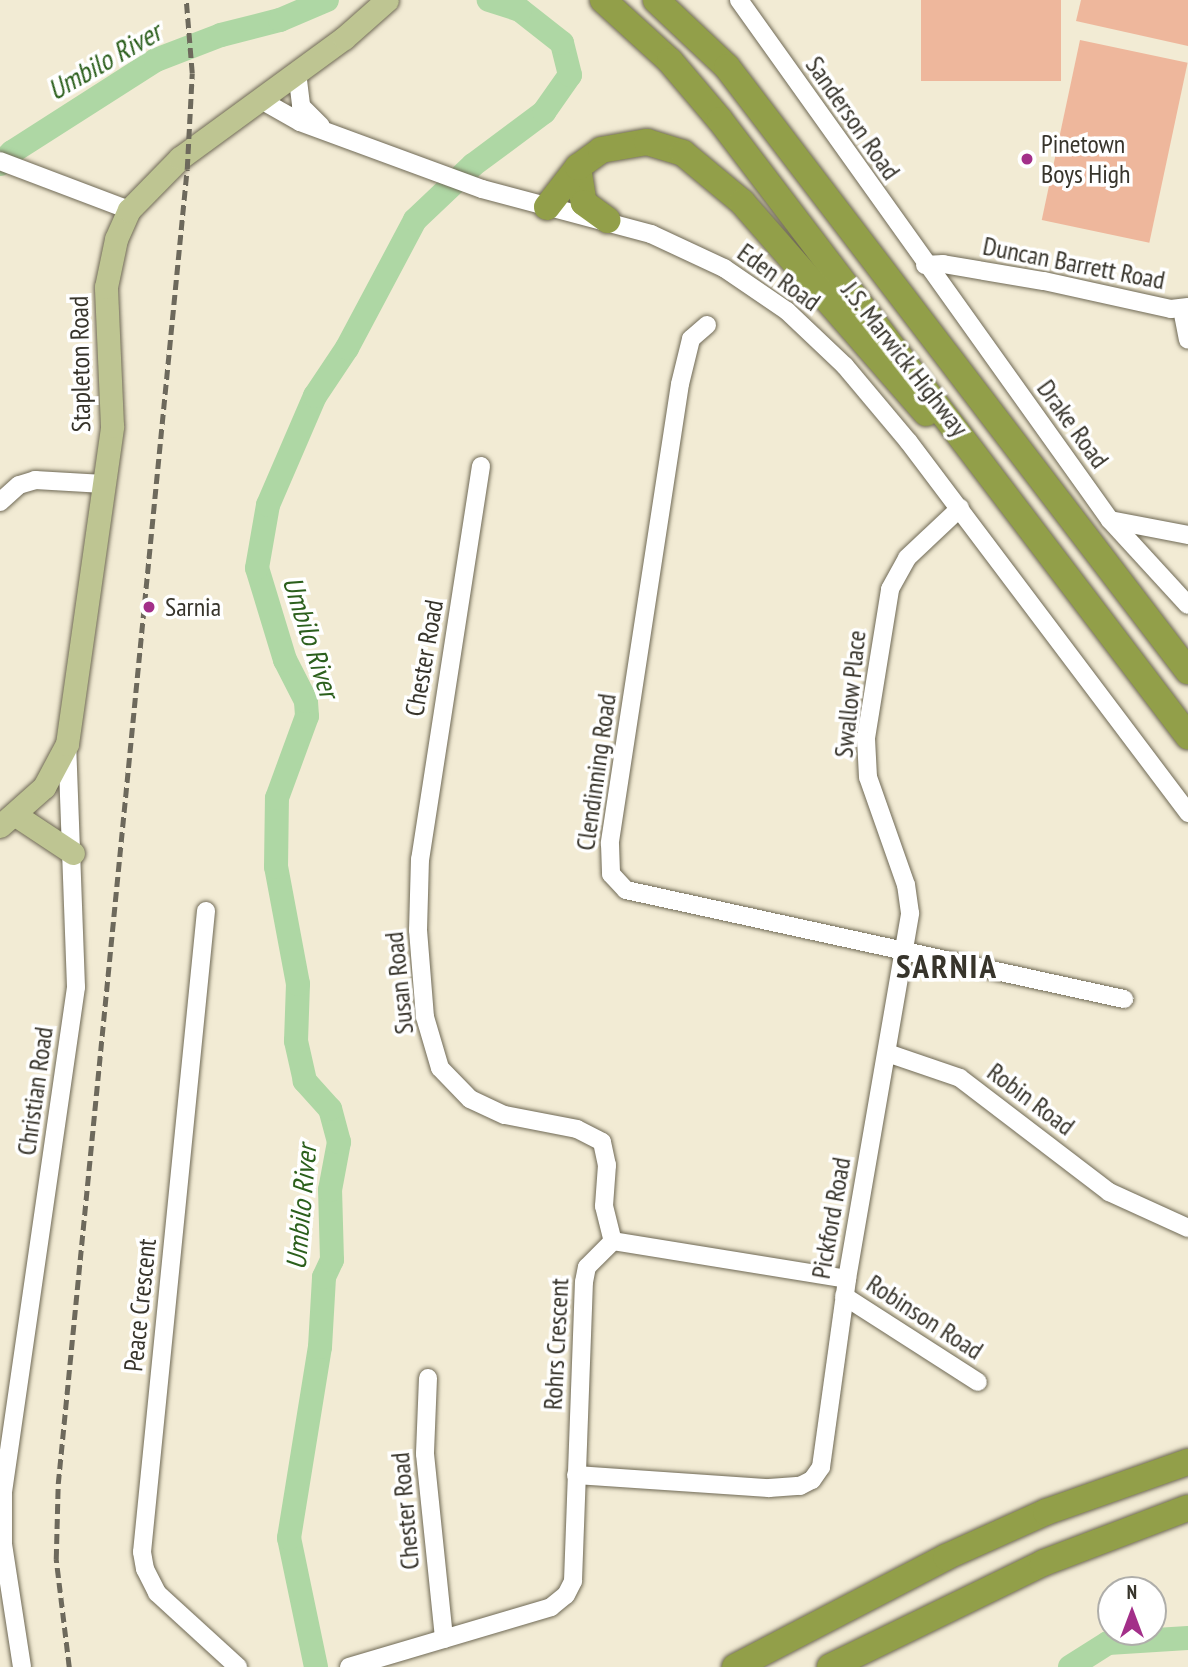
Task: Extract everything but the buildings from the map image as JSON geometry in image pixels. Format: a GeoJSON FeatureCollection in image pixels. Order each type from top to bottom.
{"type":"FeatureCollection","features":[{"type":"Feature","properties":{"kind":"highway","name":"J.S. Marwick Highway"},"geometry":{"type":"LineString","coordinates":[[603,0],[670,61],[720,120],[980,457],[1027,527],[1188,736]]}},
{"type":"Feature","properties":{"kind":"highway","name":"J.S. Marwick Highway"},"geometry":{"type":"LineString","coordinates":[[656,0],[727,67],[1123,581]]}},
{"type":"Feature","properties":{"kind":"highway"},"geometry":{"type":"LineString","coordinates":[[676,0],[727,67]]}},
{"type":"Feature","properties":{"kind":"highway"},"geometry":{"type":"LineString","coordinates":[[547,207],[579,167],[601,149],[647,142],[683,153],[710,171],[742,202],[1027,527]]}},
{"type":"Feature","properties":{"kind":"highway"},"geometry":{"type":"LineString","coordinates":[[579,167],[584,203],[607,219]]}},
{"type":"Feature","properties":{"kind":"highway"},"geometry":{"type":"LineString","coordinates":[[1123,581],[1188,652]]}},
{"type":"Feature","properties":{"kind":"highway"},"geometry":{"type":"LineString","coordinates":[[1123,581],[1188,671]]}},
{"type":"Feature","properties":{"kind":"highway"},"geometry":{"type":"LineString","coordinates":[[735,1667],[946,1557],[1046,1512],[1188,1462]]}},
{"type":"Feature","properties":{"kind":"highway"},"geometry":{"type":"LineString","coordinates":[[830,1667],[1031,1568],[1188,1508]]}},
{"type":"Feature","properties":{"kind":"main road","name":"Stapleton Road"},"geometry":{"type":"LineString","coordinates":[[8,821],[44,787],[67,744],[112,426],[106,286],[116,239],[129,210],[180,158],[261,100],[387,0]]}},
{"type":"Feature","properties":{"kind":"main road"},"geometry":{"type":"LineString","coordinates":[[8,821],[73,853]]}},
{"type":"Feature","properties":{"kind":"street","name":"Sanderson Road"},"geometry":{"type":"LineString","coordinates":[[739,0],[925,265]]}},
{"type":"Feature","properties":{"kind":"street"},"geometry":{"type":"LineString","coordinates":[[297,72],[301,106],[327,131]]}},
{"type":"Feature","properties":{"kind":"street","name":"Eden Road"},"geometry":{"type":"LineString","coordinates":[[261,100],[300,122],[482,189],[547,207],[607,219],[689,249],[787,311],[845,366],[960,508],[1188,813]]}},
{"type":"Feature","properties":{"kind":"street"},"geometry":{"type":"LineString","coordinates":[[7,164],[129,210]]}},
{"type":"Feature","properties":{"kind":"street","name":"Duncan Barrett Road"},"geometry":{"type":"LineString","coordinates":[[925,265],[1044,281],[1185,308],[1188,339]]}},
{"type":"Feature","properties":{"kind":"street","name":"Drake Road"},"geometry":{"type":"LineString","coordinates":[[925,265],[1110,520],[1188,605]]}},
{"type":"Feature","properties":{"kind":"street","name":"Clendinning Road"},"geometry":{"type":"LineString","coordinates":[[707,324],[691,339],[680,384],[610,844],[611,874],[626,890],[906,949],[1124,999]]}},
{"type":"Feature","properties":{"kind":"street","name":"Chester Road"},"geometry":{"type":"LineString","coordinates":[[420,859],[481,466]]}},
{"type":"Feature","properties":{"kind":"street"},"geometry":{"type":"LineString","coordinates":[[0,502],[19,485],[35,480],[104,484]]}},
{"type":"Feature","properties":{"kind":"street","name":"Swallow Place"},"geometry":{"type":"LineString","coordinates":[[906,949],[909,902],[868,777],[866,738],[890,589],[906,558],[960,508]]}},
{"type":"Feature","properties":{"kind":"street"},"geometry":{"type":"LineString","coordinates":[[1110,520],[1188,535]]}},
{"type":"Feature","properties":{"kind":"street","name":"Christian Road"},"geometry":{"type":"LineString","coordinates":[[22,1667],[3,1545],[3,1492],[72,1022],[78,941],[67,744]]}},
{"type":"Feature","properties":{"kind":"street","name":"Susan Road"},"geometry":{"type":"LineString","coordinates":[[420,859],[418,930],[425,1017],[440,1068],[453,1085],[481,1107],[595,1135],[606,1150],[604,1206],[613,1241]]}},
{"type":"Feature","properties":{"kind":"street","name":"Peace Crescent"},"geometry":{"type":"LineString","coordinates":[[206,911],[142,1552],[145,1569],[157,1593],[238,1667]]}},
{"type":"Feature","properties":{"kind":"street","name":"Pickford Road"},"geometry":{"type":"LineString","coordinates":[[576,1475],[800,1486],[812,1480],[825,1452],[845,1287],[906,949]]}},
{"type":"Feature","properties":{"kind":"street","name":"Robin Road"},"geometry":{"type":"LineString","coordinates":[[887,1053],[960,1078],[1132,1206],[1188,1228]]}},
{"type":"Feature","properties":{"kind":"street"},"geometry":{"type":"LineString","coordinates":[[613,1241],[845,1287]]}},
{"type":"Feature","properties":{"kind":"street","name":"Rohrs Crescent"},"geometry":{"type":"LineString","coordinates":[[576,1475],[584,1282],[587,1266],[613,1241]]}},
{"type":"Feature","properties":{"kind":"street","name":"Robinson Road"},"geometry":{"type":"LineString","coordinates":[[845,1287],[978,1382]]}},
{"type":"Feature","properties":{"kind":"street","name":"Chester Road"},"geometry":{"type":"LineString","coordinates":[[428,1378],[425,1454],[444,1639]]}},
{"type":"Feature","properties":{"kind":"street"},"geometry":{"type":"LineString","coordinates":[[349,1667],[551,1607],[566,1595],[573,1581],[576,1475]]}},
{"type":"Feature","properties":{"kind":"shaded area"},"geometry":{"type":"Polygon","coordinates":[[[921,0],[1061,0],[1061,81],[921,81],[921,0]]]}},
{"type":"Feature","properties":{"kind":"shaded area"},"geometry":{"type":"Polygon","coordinates":[[[1081,0],[1188,0],[1188,46],[1076,21],[1081,0]]]}},
{"type":"Feature","properties":{"kind":"shaded area"},"geometry":{"type":"Polygon","coordinates":[[[1080,40],[1188,63],[1149,243],[1042,220],[1080,40]]]}},
{"type":"Feature","properties":{"kind":"waterway","name":"Umbilo River"},"geometry":{"type":"LineString","coordinates":[[0,164],[12,152],[156,60],[221,35],[280,20],[327,0]]}},
{"type":"Feature","properties":{"kind":"waterway","name":"Umbilo River"},"geometry":{"type":"LineString","coordinates":[[316,1667],[289,1538],[320,1347],[324,1277],[332,1260],[330,1190],[339,1142],[330,1109],[305,1081],[296,1041],[298,984],[276,867],[277,798],[307,716],[306,701],[285,660],[257,568],[268,505],[315,396],[347,348],[415,220],[473,165],[544,112],[570,75],[562,43],[520,10],[489,0]]}},
{"type":"Feature","properties":{"kind":"waterway","name":"Umbilo River"},"geometry":{"type":"LineString","coordinates":[[1070,1667],[1108,1643],[1188,1638]]}},
{"type":"Feature","properties":{"kind":"railway"},"geometry":{"type":"LineString","coordinates":[[69,1667],[56,1559],[58,1484],[187,169],[192,73],[186,0]]}},
{"type":"Feature","properties":{"kind":"place","name":"Pinetown Boys High"},"geometry":{"type":"Point","coordinates":[1027,159]}},
{"type":"Feature","properties":{"kind":"place","name":"Sarnia"},"geometry":{"type":"Point","coordinates":[149,607]}},
{"type":"Feature","properties":{"kind":"district","name":"SARNIA"},"geometry":{"type":"Point","coordinates":[947,966]}}]}
